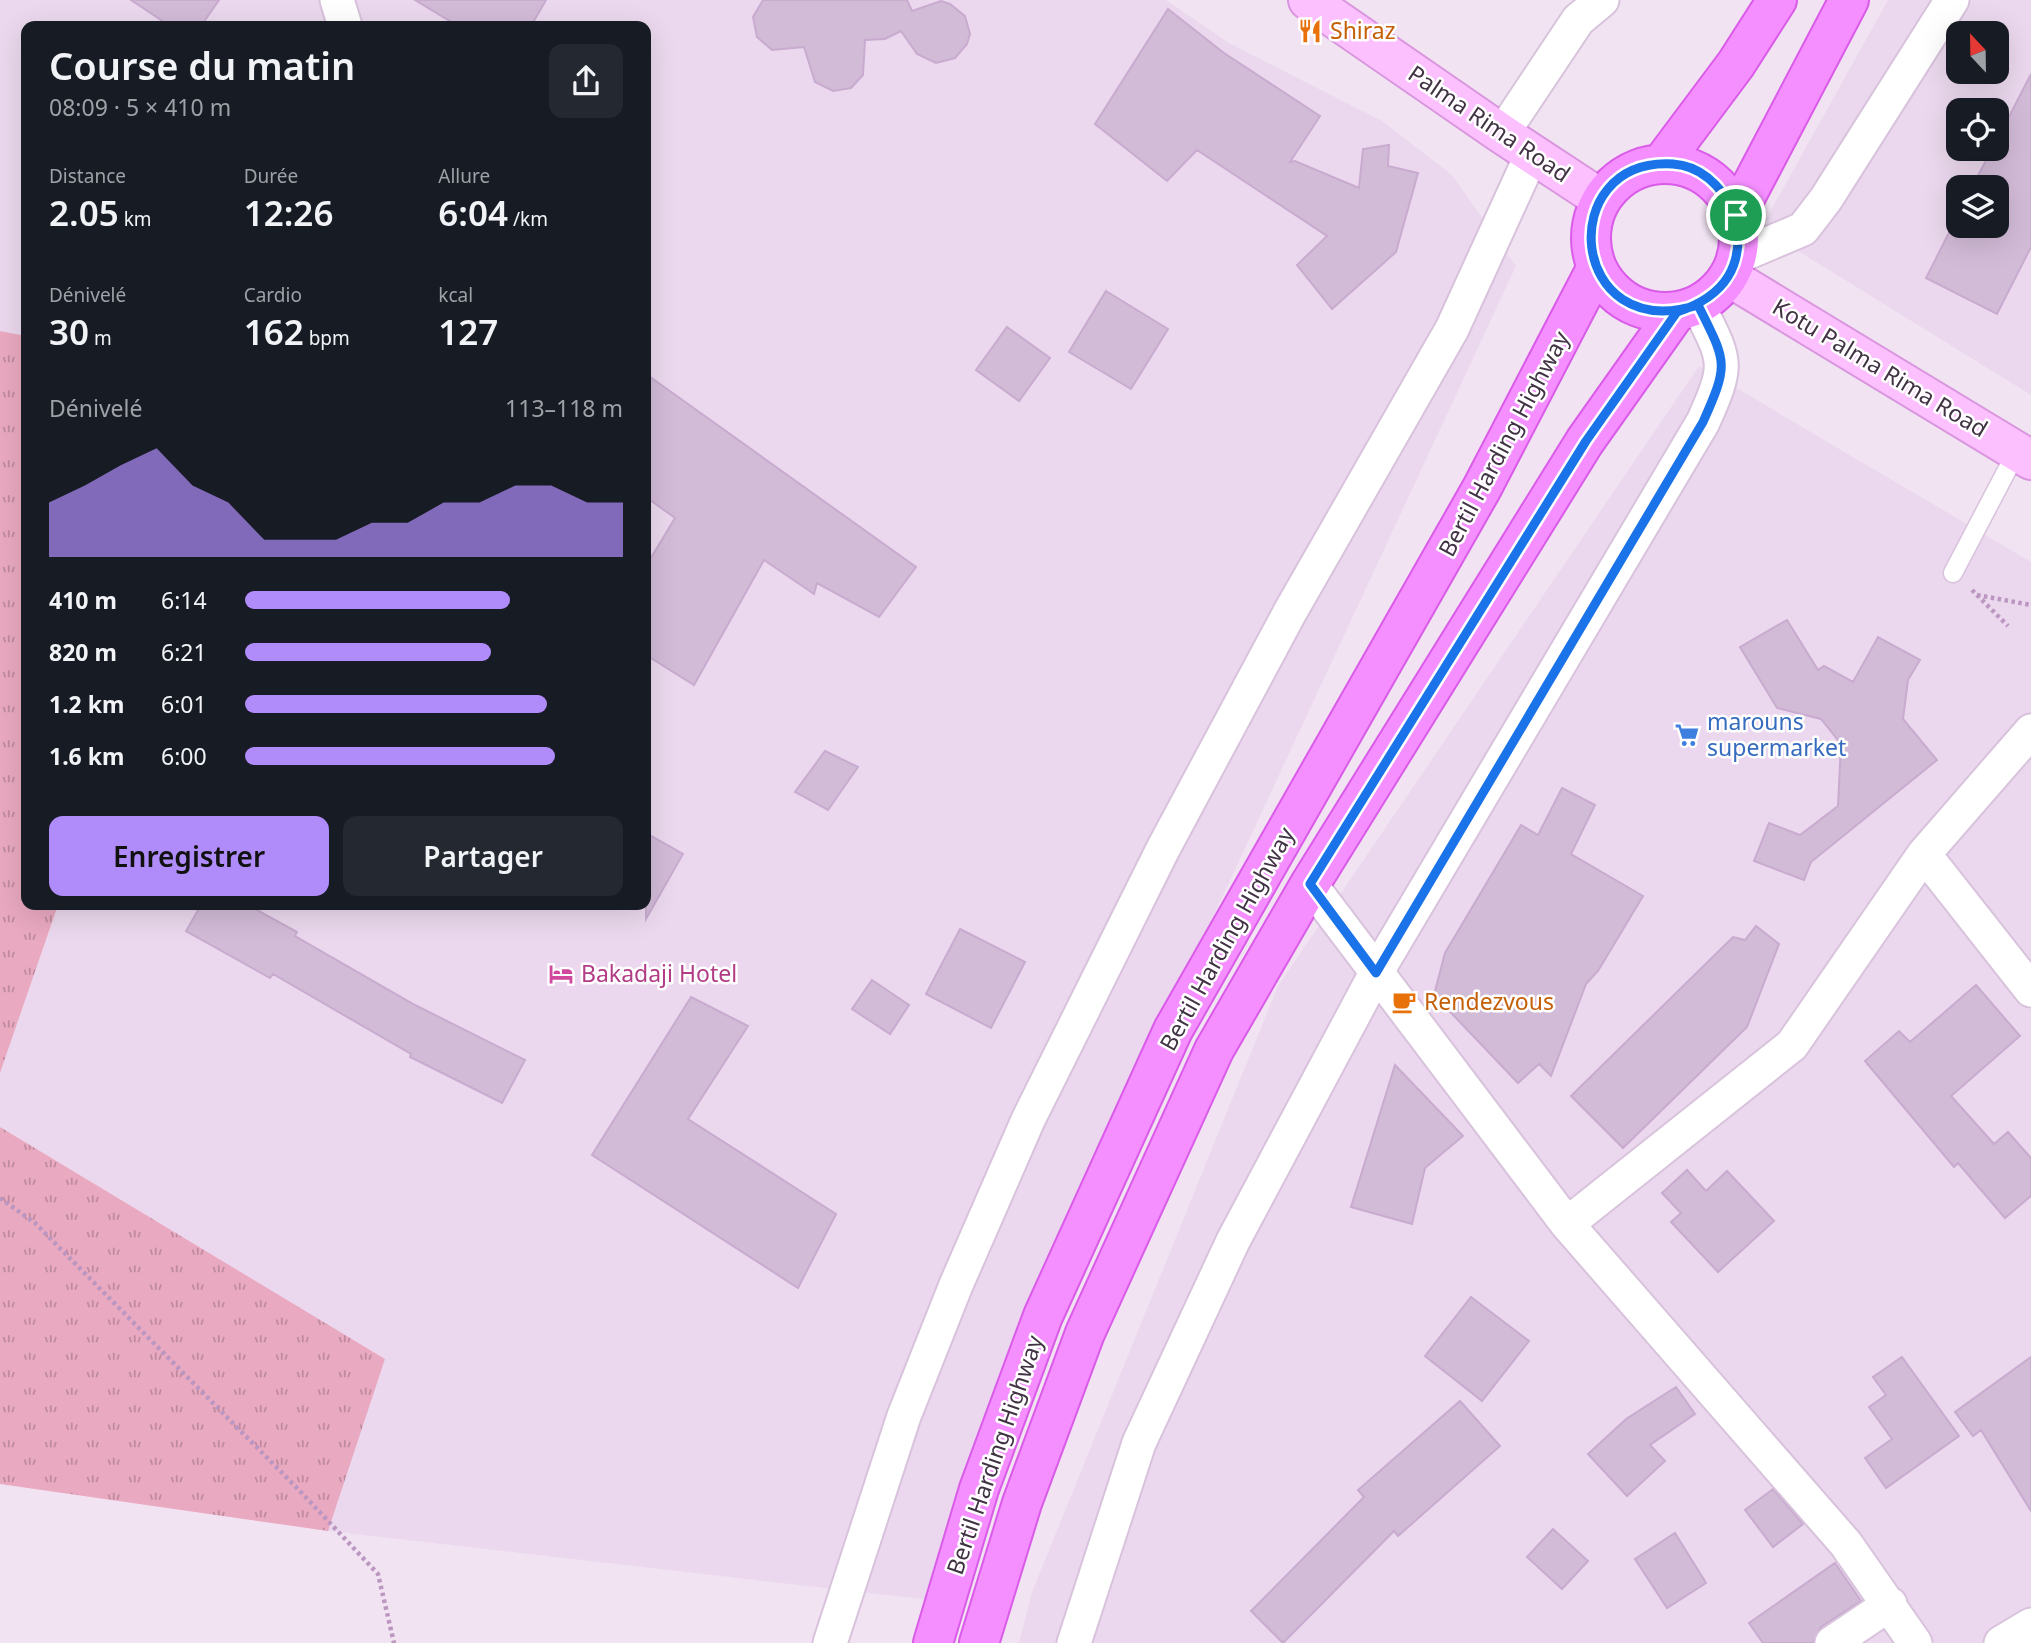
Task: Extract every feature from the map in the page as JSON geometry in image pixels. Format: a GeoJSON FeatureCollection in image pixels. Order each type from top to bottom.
{"type":"FeatureCollection","features":[{"type":"Feature","properties":{"kind":"main road"},"geometry":{"type":"LineString","coordinates":[[1662,163],[1736,64],[1777,0]]}},
{"type":"Feature","properties":{"kind":"main road"},"geometry":{"type":"LineString","coordinates":[[1736,215],[1850,0]]}},
{"type":"Feature","properties":{"kind":"main road"},"geometry":{"type":"LineString","coordinates":[[1687,308],[1656,312],[1635,307],[1606,285],[1597,269],[1591,252],[1590,233],[1601,199],[1627,173],[1662,163],[1680,164],[1712,180],[1726,195],[1736,215],[1740,236],[1733,267]]}},
{"type":"Feature","properties":{"kind":"main road","name":"Bertil Harding Highway"},"geometry":{"type":"LineString","coordinates":[[979,1643],[1022,1503],[1085,1334],[1214,1050],[1310,884],[1586,441],[1687,308],[1715,293],[1733,267]]}},
{"type":"Feature","properties":{"kind":"main road","name":"Bertil Harding Highway"},"geometry":{"type":"LineString","coordinates":[[933,1643],[979,1489],[1043,1316],[1173,1030],[1482,488],[1597,269]]}},
{"type":"Feature","properties":{"kind":"street"},"geometry":{"type":"LineString","coordinates":[[337,0],[343,21]]}},
{"type":"Feature","properties":{"kind":"street","name":"Palma Rima Road"},"geometry":{"type":"LineString","coordinates":[[1308,0],[1601,199]]}},
{"type":"Feature","properties":{"kind":"street"},"geometry":{"type":"LineString","coordinates":[[830,1643],[904,1416],[956,1285],[1028,1120],[1163,849],[1290,612],[1452,329],[1517,144],[1578,20],[1602,0]]}},
{"type":"Feature","properties":{"kind":"street"},"geometry":{"type":"LineString","coordinates":[[1733,267],[1803,229],[1826,199],[1952,0]]}},
{"type":"Feature","properties":{"kind":"street","name":"Kotu Palma Rima Road"},"geometry":{"type":"LineString","coordinates":[[1733,267],[2024,456]]}},
{"type":"Feature","properties":{"kind":"street"},"geometry":{"type":"LineString","coordinates":[[1074,1643],[1139,1443],[1233,1241],[1376,973],[1703,422],[1720,383],[1722,355],[1687,308]]}},
{"type":"Feature","properties":{"kind":"street"},"geometry":{"type":"LineString","coordinates":[[1567,1224],[1792,1045],[1924,854],[2031,731]]}},
{"type":"Feature","properties":{"kind":"street"},"geometry":{"type":"LineString","coordinates":[[1924,854],[2031,990]]}},
{"type":"Feature","properties":{"kind":"street"},"geometry":{"type":"LineString","coordinates":[[1310,884],[1567,1224],[1846,1544],[1891,1604],[1916,1643]]}},
{"type":"Feature","properties":{"kind":"street"},"geometry":{"type":"LineString","coordinates":[[1832,1643],[1891,1604]]}},
{"type":"Feature","properties":{"kind":"street"},"geometry":{"type":"LineString","coordinates":[[2001,1643],[2031,1625]]}},
{"type":"Feature","properties":{"kind":"lane"},"geometry":{"type":"LineString","coordinates":[[1954,573],[2024,456]]}},
{"type":"Feature","properties":{"kind":"path"},"geometry":{"type":"LineString","coordinates":[[1954,573],[2008,626]]}},
{"type":"Feature","properties":{"kind":"path"},"geometry":{"type":"LineString","coordinates":[[1977,595],[2031,605]]}},
{"type":"Feature","properties":{"kind":"path"},"geometry":{"type":"LineString","coordinates":[[0,1198],[35,1223],[297,1488],[378,1574],[394,1643]]}},
{"type":"Feature","properties":{"kind":"shaded area"},"geometry":{"type":"Polygon","coordinates":[[[0,0],[1166,0],[1229,43],[1382,121],[1452,175],[1516,266],[1206,932],[931,1600],[328,1531],[385,1359],[0,1127],[0,1073],[56,910],[651,910],[651,21],[21,21],[21,335],[0,331],[0,0]]]}},
{"type":"Feature","properties":{"kind":"shaded area"},"geometry":{"type":"Polygon","coordinates":[[[1888,0],[2031,0],[2031,395],[1761,228],[1888,0]]]}},
{"type":"Feature","properties":{"kind":"shaded area"},"geometry":{"type":"Polygon","coordinates":[[[1699,366],[2031,562],[2031,1643],[1019,1643],[1032,1592],[1278,986],[1699,366]]]}},
{"type":"Feature","properties":{"kind":"green space"},"geometry":{"type":"Polygon","coordinates":[[[0,331],[21,335],[21,910],[56,910],[0,1073],[0,331]]]}},
{"type":"Feature","properties":{"kind":"green space"},"geometry":{"type":"Polygon","coordinates":[[[0,1127],[385,1359],[328,1531],[0,1484],[0,1127]]]}},
{"type":"Feature","properties":{"kind":"building"},"geometry":{"type":"Polygon","coordinates":[[[131,0],[219,0],[204,21],[162,21],[131,0]]]}},
{"type":"Feature","properties":{"kind":"building"},"geometry":{"type":"Polygon","coordinates":[[[415,0],[546,0],[534,21],[450,21],[415,0]]]}},
{"type":"Feature","properties":{"kind":"building"},"geometry":{"type":"Polygon","coordinates":[[[763,0],[907,0],[912,11],[941,1],[950,4],[965,16],[970,34],[967,44],[955,58],[936,63],[917,54],[901,31],[885,39],[865,40],[863,75],[851,88],[833,91],[815,82],[804,47],[772,50],[757,37],[753,17],[763,0]]]}},
{"type":"Feature","properties":{"kind":"building"},"geometry":{"type":"Polygon","coordinates":[[[1168,9],[1224,53],[1320,116],[1290,162],[1295,161],[1359,188],[1363,149],[1389,145],[1388,166],[1418,173],[1396,252],[1332,309],[1297,265],[1327,236],[1197,150],[1167,181],[1095,124],[1168,9]]]}},
{"type":"Feature","properties":{"kind":"building"},"geometry":{"type":"Polygon","coordinates":[[[2031,74],[2031,247],[1997,314],[1926,278],[1946,238],[2009,238],[2009,175],[1978,175],[1986,161],[2009,161],[2009,117],[2031,74]]]}},
{"type":"Feature","properties":{"kind":"building"},"geometry":{"type":"Polygon","coordinates":[[[1106,291],[1168,329],[1131,389],[1069,352],[1106,291]]]}},
{"type":"Feature","properties":{"kind":"building"},"geometry":{"type":"Polygon","coordinates":[[[1007,327],[1050,358],[1019,401],[976,370],[1007,327]]]}},
{"type":"Feature","properties":{"kind":"building"},"geometry":{"type":"Polygon","coordinates":[[[651,378],[916,567],[879,617],[817,583],[814,594],[764,560],[694,685],[651,658],[651,558],[675,518],[651,501],[651,378]]]}},
{"type":"Feature","properties":{"kind":"building"},"geometry":{"type":"Polygon","coordinates":[[[1787,620],[1818,670],[1824,666],[1853,682],[1878,637],[1920,660],[1908,680],[1903,719],[1937,760],[1811,862],[1804,880],[1754,861],[1769,823],[1800,835],[1838,806],[1841,744],[1821,719],[1777,708],[1740,647],[1787,620]]]}},
{"type":"Feature","properties":{"kind":"building"},"geometry":{"type":"Polygon","coordinates":[[[825,751],[858,767],[828,810],[795,792],[825,751]]]}},
{"type":"Feature","properties":{"kind":"building"},"geometry":{"type":"Polygon","coordinates":[[[1562,788],[1595,805],[1571,854],[1643,896],[1598,971],[1586,984],[1551,1076],[1539,1064],[1518,1083],[1434,995],[1445,953],[1521,825],[1538,835],[1562,788]]]}},
{"type":"Feature","properties":{"kind":"building"},"geometry":{"type":"Polygon","coordinates":[[[651,836],[683,854],[646,919],[646,910],[651,910],[651,836]]]}},
{"type":"Feature","properties":{"kind":"building"},"geometry":{"type":"Polygon","coordinates":[[[198,910],[257,910],[297,932],[295,936],[415,1005],[525,1060],[502,1103],[410,1057],[411,1054],[273,974],[270,978],[186,931],[198,910]]]}},
{"type":"Feature","properties":{"kind":"building"},"geometry":{"type":"Polygon","coordinates":[[[1756,926],[1779,944],[1747,1027],[1623,1148],[1571,1096],[1733,937],[1745,940],[1756,926]]]}},
{"type":"Feature","properties":{"kind":"building"},"geometry":{"type":"Polygon","coordinates":[[[960,929],[1025,962],[991,1028],[926,994],[960,929]]]}},
{"type":"Feature","properties":{"kind":"building"},"geometry":{"type":"Polygon","coordinates":[[[872,980],[909,1005],[890,1034],[852,1009],[872,980]]]}},
{"type":"Feature","properties":{"kind":"building"},"geometry":{"type":"Polygon","coordinates":[[[1976,985],[2020,1036],[1951,1096],[1994,1144],[2008,1132],[2031,1158],[2031,1196],[2005,1218],[1958,1163],[1954,1167],[1865,1061],[1899,1031],[1910,1042],[1976,985]]]}},
{"type":"Feature","properties":{"kind":"building"},"geometry":{"type":"Polygon","coordinates":[[[691,997],[748,1026],[688,1119],[836,1214],[798,1288],[592,1155],[691,997]]]}},
{"type":"Feature","properties":{"kind":"building"},"geometry":{"type":"Polygon","coordinates":[[[1395,1065],[1463,1136],[1425,1168],[1412,1224],[1351,1207],[1395,1065]]]}},
{"type":"Feature","properties":{"kind":"building"},"geometry":{"type":"Polygon","coordinates":[[[1687,1170],[1706,1191],[1727,1171],[1774,1221],[1718,1272],[1671,1222],[1681,1213],[1662,1193],[1687,1170]]]}},
{"type":"Feature","properties":{"kind":"building"},"geometry":{"type":"Polygon","coordinates":[[[1471,1297],[1529,1341],[1482,1401],[1425,1356],[1471,1297]]]}},
{"type":"Feature","properties":{"kind":"building"},"geometry":{"type":"Polygon","coordinates":[[[1902,1357],[1959,1436],[1886,1488],[1865,1458],[1892,1439],[1869,1407],[1886,1395],[1873,1377],[1902,1357]]]}},
{"type":"Feature","properties":{"kind":"building"},"geometry":{"type":"Polygon","coordinates":[[[2031,1357],[2031,1511],[1981,1430],[1973,1436],[1955,1412],[2031,1357]]]}},
{"type":"Feature","properties":{"kind":"building"},"geometry":{"type":"Polygon","coordinates":[[[1676,1387],[1695,1414],[1650,1445],[1665,1461],[1627,1496],[1588,1454],[1626,1419],[1676,1387]]]}},
{"type":"Feature","properties":{"kind":"building"},"geometry":{"type":"Polygon","coordinates":[[[1460,1401],[1500,1446],[1398,1536],[1394,1531],[1283,1643],[1251,1611],[1364,1497],[1358,1490],[1460,1401]]]}},
{"type":"Feature","properties":{"kind":"building"},"geometry":{"type":"Polygon","coordinates":[[[1773,1489],[1803,1524],[1773,1547],[1745,1510],[1773,1489]]]}},
{"type":"Feature","properties":{"kind":"building"},"geometry":{"type":"Polygon","coordinates":[[[1553,1529],[1588,1561],[1562,1589],[1527,1557],[1553,1529]]]}},
{"type":"Feature","properties":{"kind":"building"},"geometry":{"type":"Polygon","coordinates":[[[1675,1533],[1706,1583],[1667,1608],[1635,1559],[1675,1533]]]}},
{"type":"Feature","properties":{"kind":"building"},"geometry":{"type":"Polygon","coordinates":[[[1835,1563],[1861,1601],[1821,1627],[1813,1643],[1763,1643],[1749,1623],[1835,1563]]]}},
{"type":"Feature","properties":{"kind":"place","name":"Shiraz"},"geometry":{"type":"Point","coordinates":[1310,31]}},
{"type":"Feature","properties":{"kind":"place","name":"marouns supermarket"},"geometry":{"type":"Point","coordinates":[1687,735]}},
{"type":"Feature","properties":{"kind":"place","name":"Bakadaji Hotel"},"geometry":{"type":"Point","coordinates":[561,974]}},
{"type":"Feature","properties":{"kind":"place","name":"Rendezvous"},"geometry":{"type":"Point","coordinates":[1404,1002]}},
{"type":"Feature","properties":{"kind":"route"},"geometry":{"type":"LineString","coordinates":[[1736,215],[1726,195],[1712,180],[1697,170],[1680,164],[1662,163],[1627,173],[1613,184],[1593,215],[1591,252],[1606,285],[1619,298],[1635,307],[1656,312],[1677,312],[1698,305],[1722,355],[1720,383],[1703,422],[1376,973],[1310,884],[1586,441],[1677,312],[1698,305],[1715,293],[1729,276],[1737,257],[1740,236],[1736,215]]}}]}
